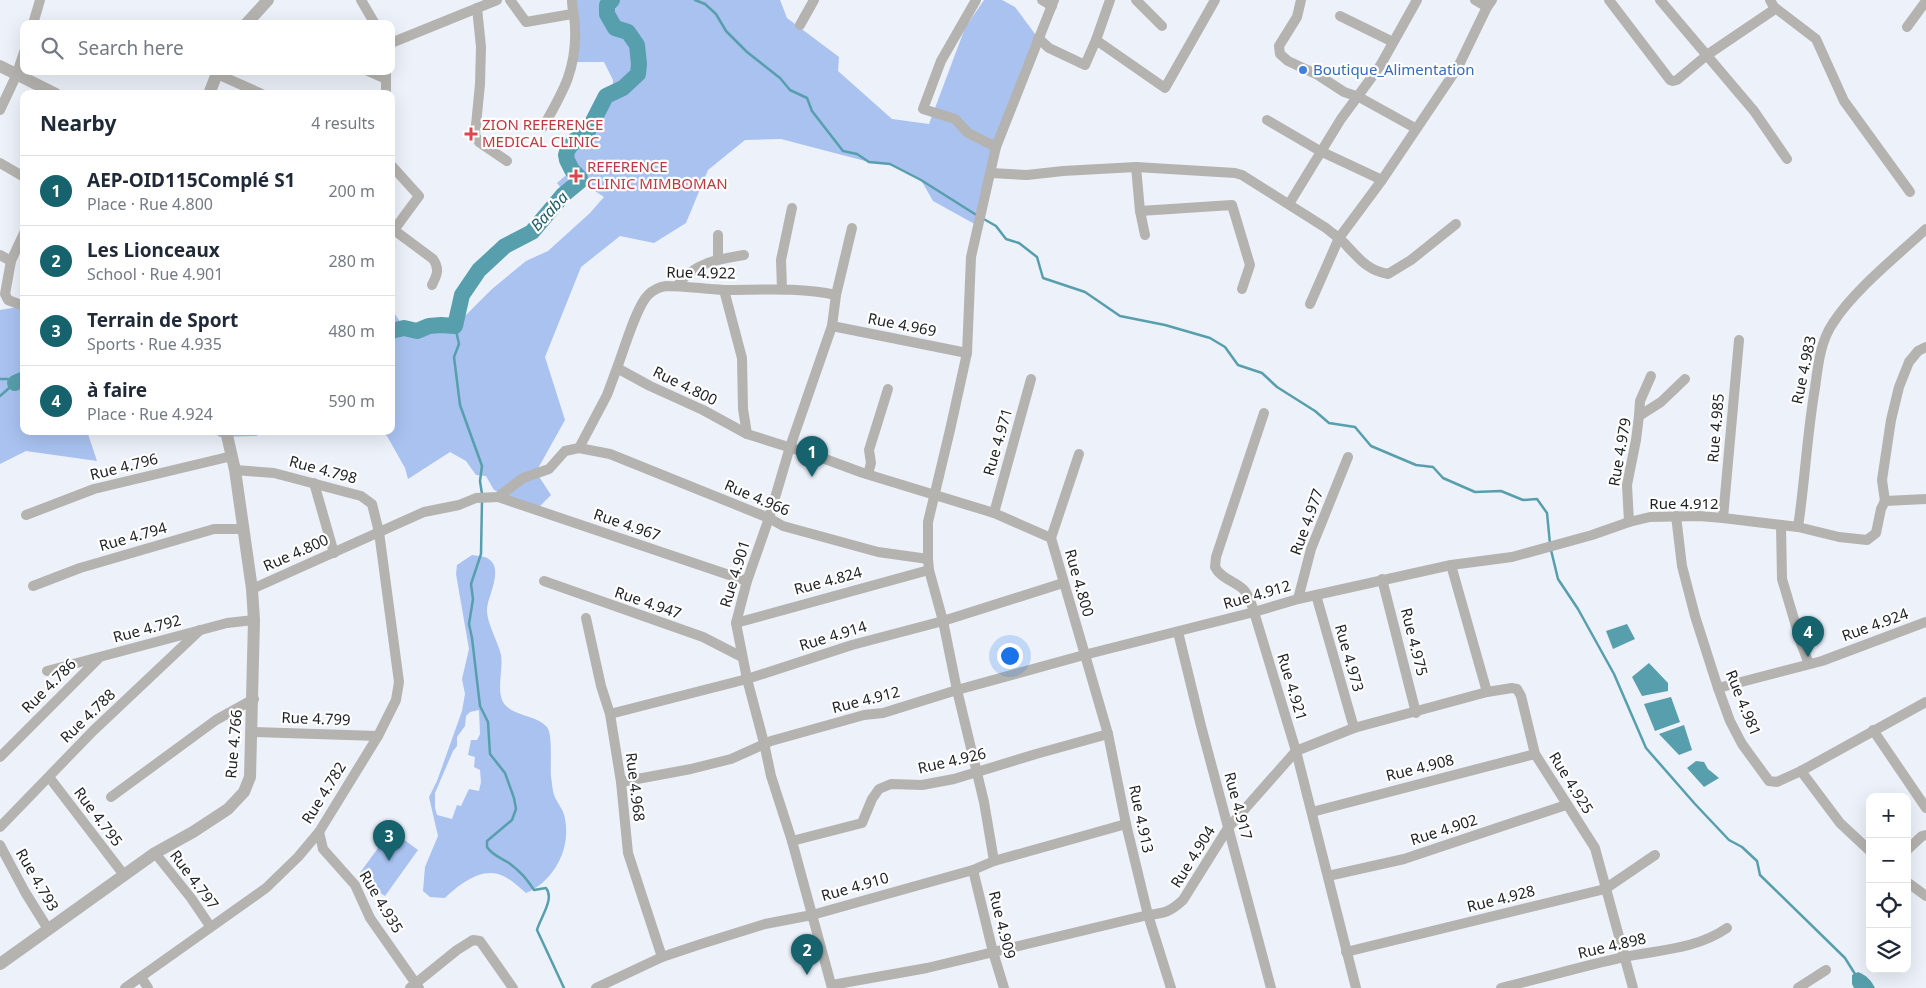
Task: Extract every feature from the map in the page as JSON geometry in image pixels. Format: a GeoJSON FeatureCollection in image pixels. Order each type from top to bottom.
{"type":"FeatureCollection","features":[{"type":"Feature","properties":{"kind":"street"},"geometry":{"type":"LineString","coordinates":[[34,20],[40,0]]}},
{"type":"Feature","properties":{"kind":"street"},"geometry":{"type":"LineString","coordinates":[[251,20],[268,0]]}},
{"type":"Feature","properties":{"kind":"street"},"geometry":{"type":"LineString","coordinates":[[361,0],[373,20]]}},
{"type":"Feature","properties":{"kind":"street"},"geometry":{"type":"LineString","coordinates":[[395,41],[497,0]]}},
{"type":"Feature","properties":{"kind":"street"},"geometry":{"type":"LineString","coordinates":[[510,0],[526,22],[572,14]]}},
{"type":"Feature","properties":{"kind":"street"},"geometry":{"type":"LineString","coordinates":[[543,127],[570,76],[575,26],[572,14],[572,0]]}},
{"type":"Feature","properties":{"kind":"street"},"geometry":{"type":"LineString","coordinates":[[800,25],[814,0]]}},
{"type":"Feature","properties":{"kind":"street"},"geometry":{"type":"LineString","coordinates":[[976,0],[941,61],[923,109],[955,119],[968,132],[996,147]]}},
{"type":"Feature","properties":{"kind":"street"},"geometry":{"type":"LineString","coordinates":[[994,861],[976,771],[956,690],[943,621],[928,565],[928,522],[967,353],[971,257],[996,147],[1053,3],[1042,0]]}},
{"type":"Feature","properties":{"kind":"street"},"geometry":{"type":"LineString","coordinates":[[1038,38],[1049,48],[1085,65],[1110,0]]}},
{"type":"Feature","properties":{"kind":"street"},"geometry":{"type":"LineString","coordinates":[[1136,0],[1162,26]]}},
{"type":"Feature","properties":{"kind":"street"},"geometry":{"type":"LineString","coordinates":[[1096,40],[1165,88],[1215,0]]}},
{"type":"Feature","properties":{"kind":"street"},"geometry":{"type":"LineString","coordinates":[[1301,0],[1297,17],[1279,46],[1280,54],[1344,92],[1359,97],[1415,128]]}},
{"type":"Feature","properties":{"kind":"street"},"geometry":{"type":"LineString","coordinates":[[1288,204],[1341,119],[1380,66],[1417,0]]}},
{"type":"Feature","properties":{"kind":"street"},"geometry":{"type":"LineString","coordinates":[[1310,304],[1339,238],[1382,180],[1415,128],[1458,67],[1490,4],[1475,0]]}},
{"type":"Feature","properties":{"kind":"street"},"geometry":{"type":"LineString","coordinates":[[1609,0],[1670,80],[1677,80],[1707,55],[1772,11],[1772,4]]}},
{"type":"Feature","properties":{"kind":"street"},"geometry":{"type":"LineString","coordinates":[[1660,0],[1754,111],[1787,159]]}},
{"type":"Feature","properties":{"kind":"street"},"geometry":{"type":"LineString","coordinates":[[1907,27],[1926,1]]}},
{"type":"Feature","properties":{"kind":"street"},"geometry":{"type":"LineString","coordinates":[[1772,4],[1816,39],[1844,101],[1910,192]]}},
{"type":"Feature","properties":{"kind":"street"},"geometry":{"type":"LineString","coordinates":[[477,8],[481,47],[480,84],[475,135],[478,142],[508,160]]}},
{"type":"Feature","properties":{"kind":"street"},"geometry":{"type":"LineString","coordinates":[[1340,16],[1393,42]]}},
{"type":"Feature","properties":{"kind":"street"},"geometry":{"type":"LineString","coordinates":[[0,110],[20,64]]}},
{"type":"Feature","properties":{"kind":"street"},"geometry":{"type":"LineString","coordinates":[[0,66],[16,76],[47,90]]}},
{"type":"Feature","properties":{"kind":"street"},"geometry":{"type":"LineString","coordinates":[[211,90],[216,75]]}},
{"type":"Feature","properties":{"kind":"street"},"geometry":{"type":"LineString","coordinates":[[221,75],[253,90]]}},
{"type":"Feature","properties":{"kind":"street"},"geometry":{"type":"LineString","coordinates":[[386,75],[386,90]]}},
{"type":"Feature","properties":{"kind":"street"},"geometry":{"type":"LineString","coordinates":[[1267,120],[1320,151],[1382,180]]}},
{"type":"Feature","properties":{"kind":"street"},"geometry":{"type":"LineString","coordinates":[[0,163],[20,174]]}},
{"type":"Feature","properties":{"kind":"street"},"geometry":{"type":"LineString","coordinates":[[991,173],[1027,175],[1136,167],[1242,174],[1339,238],[1367,267],[1378,273],[1388,274],[1411,260],[1456,224]]}},
{"type":"Feature","properties":{"kind":"street"},"geometry":{"type":"LineString","coordinates":[[1136,167],[1140,211],[1145,235]]}},
{"type":"Feature","properties":{"kind":"street"},"geometry":{"type":"LineString","coordinates":[[395,169],[419,196],[395,229]]}},
{"type":"Feature","properties":{"kind":"street"},"geometry":{"type":"LineString","coordinates":[[1140,211],[1232,206],[1250,265],[1242,289]]}},
{"type":"Feature","properties":{"kind":"street"},"geometry":{"type":"LineString","coordinates":[[782,289],[781,260],[792,208]]}},
{"type":"Feature","properties":{"kind":"street","name":"Rue 4.901"},"geometry":{"type":"LineString","coordinates":[[832,986],[792,841],[771,776],[747,679],[736,623],[747,581],[769,518],[790,447],[832,326],[836,295],[852,228]]}},
{"type":"Feature","properties":{"kind":"street","name":"Rue 4.983"},"geometry":{"type":"LineString","coordinates":[[1798,527],[1805,480],[1808,431],[1819,361],[1826,336],[1837,317],[1852,298],[1926,229]]}},
{"type":"Feature","properties":{"kind":"street"},"geometry":{"type":"LineString","coordinates":[[395,233],[422,251],[438,266],[438,273],[432,285]]}},
{"type":"Feature","properties":{"kind":"street"},"geometry":{"type":"LineString","coordinates":[[718,235],[718,259]]}},
{"type":"Feature","properties":{"kind":"street"},"geometry":{"type":"LineString","coordinates":[[20,242],[11,261],[5,294],[8,300],[20,304]]}},
{"type":"Feature","properties":{"kind":"street"},"geometry":{"type":"LineString","coordinates":[[0,255],[11,261]]}},
{"type":"Feature","properties":{"kind":"street"},"geometry":{"type":"LineString","coordinates":[[678,286],[699,265],[718,259],[744,255]]}},
{"type":"Feature","properties":{"kind":"street","name":"Rue 4.922"},"geometry":{"type":"LineString","coordinates":[[617,368],[641,306],[648,295],[658,288],[678,286],[724,290],[782,289],[818,291],[836,295]]}},
{"type":"Feature","properties":{"kind":"street"},"geometry":{"type":"LineString","coordinates":[[724,290],[742,358],[743,409],[747,434]]}},
{"type":"Feature","properties":{"kind":"street","name":"Rue 4.969"},"geometry":{"type":"LineString","coordinates":[[832,326],[967,353]]}},
{"type":"Feature","properties":{"kind":"street","name":"Rue 4.985"},"geometry":{"type":"LineString","coordinates":[[1723,518],[1739,340]]}},
{"type":"Feature","properties":{"kind":"street","name":"Rue 4.912"},"geometry":{"type":"LineString","coordinates":[[621,782],[691,769],[731,759],[764,743],[864,715],[890,711],[956,690],[1298,599],[1451,565],[1512,557],[1650,517],[1723,518],[1798,527],[1839,537],[1867,540],[1876,533],[1881,509],[1885,501],[1882,480],[1891,420],[1899,387],[1909,362],[1918,351],[1926,346]]}},
{"type":"Feature","properties":{"kind":"street"},"geometry":{"type":"LineString","coordinates":[[579,448],[607,395],[617,368]]}},
{"type":"Feature","properties":{"kind":"street","name":"Rue 4.800"},"geometry":{"type":"LineString","coordinates":[[617,368],[747,434],[994,513],[1051,538],[1084,655]]}},
{"type":"Feature","properties":{"kind":"street"},"geometry":{"type":"LineString","coordinates":[[1639,416],[1640,401],[1651,376]]}},
{"type":"Feature","properties":{"kind":"street","name":"Rue 4.979"},"geometry":{"type":"LineString","coordinates":[[1629,522],[1627,485],[1639,416],[1661,402],[1684,378]]}},
{"type":"Feature","properties":{"kind":"street","name":"Rue 4.971"},"geometry":{"type":"LineString","coordinates":[[994,513],[1031,379]]}},
{"type":"Feature","properties":{"kind":"street"},"geometry":{"type":"LineString","coordinates":[[868,474],[871,463],[868,450],[888,388]]}},
{"type":"Feature","properties":{"kind":"street","name":"Rue 4.921"},"geometry":{"type":"LineString","coordinates":[[1264,413],[1216,557],[1215,567],[1222,576],[1244,590],[1254,612],[1296,751],[1356,988]]}},
{"type":"Feature","properties":{"kind":"street","name":"Rue 4.766"},"geometry":{"type":"LineString","coordinates":[[0,964],[155,853],[193,832],[228,809],[244,792],[250,777],[253,732],[254,620],[244,529],[235,470],[227,435]]}},
{"type":"Feature","properties":{"kind":"street","name":"Rue 4.800"},"geometry":{"type":"LineString","coordinates":[[252,589],[424,512],[459,505],[476,498],[493,497],[523,478],[550,469],[565,451],[579,448]]}},
{"type":"Feature","properties":{"kind":"street","name":"Rue 4.966"},"geometry":{"type":"LineString","coordinates":[[579,448],[610,454],[769,518],[783,526],[928,565]]}},
{"type":"Feature","properties":{"kind":"street"},"geometry":{"type":"LineString","coordinates":[[1051,538],[1079,454]]}},
{"type":"Feature","properties":{"kind":"street","name":"Rue 4.796"},"geometry":{"type":"LineString","coordinates":[[26,516],[94,490],[232,456]]}},
{"type":"Feature","properties":{"kind":"street","name":"Rue 4.977"},"geometry":{"type":"LineString","coordinates":[[1298,599],[1311,549],[1348,457]]}},
{"type":"Feature","properties":{"kind":"street","name":"Rue 4.798"},"geometry":{"type":"LineString","coordinates":[[235,470],[274,473],[367,498],[372,504],[379,532]]}},
{"type":"Feature","properties":{"kind":"street"},"geometry":{"type":"LineString","coordinates":[[314,483],[334,553]]}},
{"type":"Feature","properties":{"kind":"street","name":"Rue 4.967"},"geometry":{"type":"LineString","coordinates":[[493,497],[747,581]]}},
{"type":"Feature","properties":{"kind":"street"},"geometry":{"type":"LineString","coordinates":[[1885,501],[1926,499]]}},
{"type":"Feature","properties":{"kind":"street","name":"Rue 4.981"},"geometry":{"type":"LineString","coordinates":[[1676,516],[1682,566],[1695,616],[1718,688],[1730,722],[1742,744],[1769,781],[1777,782],[1801,771],[1926,702]]}},
{"type":"Feature","properties":{"kind":"street"},"geometry":{"type":"LineString","coordinates":[[1781,525],[1782,579],[1809,664]]}},
{"type":"Feature","properties":{"kind":"street","name":"Rue 4.794"},"geometry":{"type":"LineString","coordinates":[[33,586],[80,568],[214,530],[225,528],[244,529]]}},
{"type":"Feature","properties":{"kind":"street","name":"Rue 4.782"},"geometry":{"type":"LineString","coordinates":[[125,988],[266,888],[298,857],[319,832],[378,736],[396,700],[399,682],[379,532]]}},
{"type":"Feature","properties":{"kind":"street","name":"Rue 4.824"},"geometry":{"type":"LineString","coordinates":[[736,623],[928,565]]}},
{"type":"Feature","properties":{"kind":"street"},"geometry":{"type":"LineString","coordinates":[[1451,565],[1487,692]]}},
{"type":"Feature","properties":{"kind":"street","name":"Rue 4.975"},"geometry":{"type":"LineString","coordinates":[[1382,579],[1416,712]]}},
{"type":"Feature","properties":{"kind":"street","name":"Rue 4.947"},"geometry":{"type":"LineString","coordinates":[[544,581],[703,638],[742,657]]}},
{"type":"Feature","properties":{"kind":"street","name":"Rue 4.914"},"geometry":{"type":"LineString","coordinates":[[610,714],[747,679],[852,645],[943,621],[1063,583]]}},
{"type":"Feature","properties":{"kind":"street","name":"Rue 4.973"},"geometry":{"type":"LineString","coordinates":[[1316,595],[1354,728]]}},
{"type":"Feature","properties":{"kind":"street","name":"Rue 4.968"},"geometry":{"type":"LineString","coordinates":[[586,618],[601,686],[610,714],[621,782],[628,854],[662,957]]}},
{"type":"Feature","properties":{"kind":"street","name":"Rue 4.792"},"geometry":{"type":"LineString","coordinates":[[47,671],[226,623],[254,620]]}},
{"type":"Feature","properties":{"kind":"street","name":"Rue 4.924"},"geometry":{"type":"LineString","coordinates":[[1718,688],[1809,664],[1926,622]]}},
{"type":"Feature","properties":{"kind":"street","name":"Rue 4.788"},"geometry":{"type":"LineString","coordinates":[[0,827],[93,731],[200,630]]}},
{"type":"Feature","properties":{"kind":"street","name":"Rue 4.917"},"geometry":{"type":"LineString","coordinates":[[1178,632],[1270,988]]}},
{"type":"Feature","properties":{"kind":"street","name":"Rue 4.913"},"geometry":{"type":"LineString","coordinates":[[1084,655],[1108,734],[1126,824],[1148,915],[1171,988]]}},
{"type":"Feature","properties":{"kind":"street","name":"Rue 4.786"},"geometry":{"type":"LineString","coordinates":[[0,757],[99,658]]}},
{"type":"Feature","properties":{"kind":"street","name":"Rue 4.925"},"geometry":{"type":"LineString","coordinates":[[1487,692],[1512,688],[1517,689],[1521,696],[1535,754],[1595,848],[1633,988]]}},
{"type":"Feature","properties":{"kind":"street","name":"Rue 4.904"},"geometry":{"type":"LineString","coordinates":[[832,986],[927,968],[1148,915],[1166,913],[1183,900],[1228,828],[1296,751],[1354,728],[1487,692]]}},
{"type":"Feature","properties":{"kind":"street"},"geometry":{"type":"LineString","coordinates":[[111,797],[216,720],[254,700]]}},
{"type":"Feature","properties":{"kind":"street"},"geometry":{"type":"LineString","coordinates":[[1873,730],[1926,808]]}},
{"type":"Feature","properties":{"kind":"street","name":"Rue 4.799"},"geometry":{"type":"LineString","coordinates":[[253,732],[378,736]]}},
{"type":"Feature","properties":{"kind":"street","name":"Rue 4.926"},"geometry":{"type":"LineString","coordinates":[[792,841],[862,823],[872,799],[879,790],[891,784],[922,785],[954,779],[976,771],[1108,734]]}},
{"type":"Feature","properties":{"kind":"street","name":"Rue 4.908"},"geometry":{"type":"LineString","coordinates":[[1312,812],[1535,754]]}},
{"type":"Feature","properties":{"kind":"street"},"geometry":{"type":"LineString","coordinates":[[1801,771],[1840,823],[1866,847]]}},
{"type":"Feature","properties":{"kind":"street","name":"Rue 4.795"},"geometry":{"type":"LineString","coordinates":[[49,777],[124,875]]}},
{"type":"Feature","properties":{"kind":"street","name":"Rue 4.902"},"geometry":{"type":"LineString","coordinates":[[1328,876],[1404,859],[1566,805]]}},
{"type":"Feature","properties":{"kind":"street","name":"Rue 4.910"},"geometry":{"type":"LineString","coordinates":[[596,988],[662,957],[766,924],[812,915],[973,870],[994,861],[1126,824]]}},
{"type":"Feature","properties":{"kind":"street","name":"Rue 4.935"},"geometry":{"type":"LineString","coordinates":[[319,832],[323,849],[355,885],[370,918],[415,986]]}},
{"type":"Feature","properties":{"kind":"street"},"geometry":{"type":"LineString","coordinates":[[1911,846],[1922,836],[1926,835]]}},
{"type":"Feature","properties":{"kind":"street","name":"Rue 4.793"},"geometry":{"type":"LineString","coordinates":[[0,845],[25,892],[48,929]]}},
{"type":"Feature","properties":{"kind":"street","name":"Rue 4.797"},"geometry":{"type":"LineString","coordinates":[[155,853],[191,898],[210,926]]}},
{"type":"Feature","properties":{"kind":"street","name":"Rue 4.928"},"geometry":{"type":"LineString","coordinates":[[1346,952],[1605,889],[1655,854]]}},
{"type":"Feature","properties":{"kind":"street","name":"Rue 4.909"},"geometry":{"type":"LineString","coordinates":[[973,870],[1004,988]]}},
{"type":"Feature","properties":{"kind":"street"},"geometry":{"type":"LineString","coordinates":[[1908,883],[1926,896]]}},
{"type":"Feature","properties":{"kind":"street","name":"Rue 4.898"},"geometry":{"type":"LineString","coordinates":[[1501,988],[1625,957],[1678,948],[1708,939],[1727,928]]}},
{"type":"Feature","properties":{"kind":"street"},"geometry":{"type":"LineString","coordinates":[[415,986],[457,950],[472,940],[480,941],[513,988]]}},
{"type":"Feature","properties":{"kind":"street"},"geometry":{"type":"LineString","coordinates":[[1798,988],[1826,970]]}},
{"type":"Feature","properties":{"kind":"street"},"geometry":{"type":"LineString","coordinates":[[141,977],[148,988]]}},
{"type":"Feature","properties":{"kind":"shaded area"},"geometry":{"type":"Polygon","coordinates":[[[573,0],[780,0],[787,18],[839,57],[838,71],[892,119],[929,124],[965,28],[984,0],[1002,0],[1015,7],[1038,38],[992,174],[980,227],[933,201],[921,180],[890,164],[869,162],[781,139],[745,140],[708,170],[686,223],[654,243],[620,236],[581,267],[545,357],[565,420],[536,472],[551,495],[539,507],[513,499],[494,490],[486,476],[476,475],[466,461],[450,452],[408,479],[405,468],[385,435],[395,435],[395,314],[404,328],[413,330],[441,325],[455,326],[492,289],[526,261],[548,251],[590,213],[604,197],[580,181],[565,193],[557,183],[572,170],[567,157],[570,147],[591,126],[604,100],[613,92],[613,80],[604,62],[573,62],[573,0]]]}},
{"type":"Feature","properties":{"kind":"shaded area"},"geometry":{"type":"Polygon","coordinates":[[[20,308],[20,435],[88,435],[97,461],[26,451],[0,464],[0,310],[20,308]]]}},
{"type":"Feature","properties":{"kind":"shaded area"},"geometry":{"type":"Polygon","coordinates":[[[217,435],[259,435],[256,436],[219,437],[217,435]]]}},
{"type":"Feature","properties":{"kind":"shaded area"},"geometry":{"type":"Polygon","coordinates":[[[472,555],[485,557],[492,563],[495,569],[495,576],[487,611],[501,655],[501,697],[509,708],[542,723],[549,731],[552,788],[564,816],[565,842],[563,852],[552,872],[545,881],[526,893],[507,878],[499,874],[490,873],[482,874],[466,881],[445,898],[430,897],[423,891],[425,867],[438,836],[429,797],[437,781],[462,711],[465,694],[462,679],[469,649],[456,574],[457,565],[472,555]],[[479,710],[470,712],[466,716],[465,726],[457,737],[457,746],[453,751],[435,793],[437,815],[452,819],[457,805],[461,806],[469,789],[479,791],[481,782],[480,770],[474,767],[475,757],[468,755],[471,740],[477,740],[480,734],[479,710]]]}},
{"type":"Feature","properties":{"kind":"shaded area"},"geometry":{"type":"Polygon","coordinates":[[[1627,624],[1635,639],[1613,649],[1606,631],[1627,624]]]}},
{"type":"Feature","properties":{"kind":"shaded area"},"geometry":{"type":"Polygon","coordinates":[[[1649,663],[1668,683],[1668,691],[1642,696],[1632,677],[1649,663]]]}},
{"type":"Feature","properties":{"kind":"shaded area"},"geometry":{"type":"Polygon","coordinates":[[[1671,697],[1680,722],[1655,731],[1644,704],[1671,697]]]}},
{"type":"Feature","properties":{"kind":"shaded area"},"geometry":{"type":"Polygon","coordinates":[[[1684,725],[1692,750],[1679,755],[1659,734],[1684,725]]]}},
{"type":"Feature","properties":{"kind":"shaded area"},"geometry":{"type":"Polygon","coordinates":[[[1696,761],[1704,762],[1708,769],[1719,778],[1704,787],[1687,768],[1696,761]]]}},
{"type":"Feature","properties":{"kind":"shaded area"},"geometry":{"type":"Polygon","coordinates":[[[391,830],[418,850],[385,896],[357,877],[391,830]]]}},
{"type":"Feature","properties":{"kind":"shaded area"},"geometry":{"type":"Polygon","coordinates":[[[1858,972],[1868,978],[1875,988],[1854,988],[1852,975],[1858,972]]]}},
{"type":"Feature","properties":{"kind":"waterway","name":"Baaba"},"geometry":{"type":"LineString","coordinates":[[395,330],[404,328],[417,331],[429,326],[455,326],[462,295],[479,270],[505,246],[532,232],[563,195],[580,181],[580,178],[572,170],[567,160],[568,149],[575,140],[588,131],[606,96],[623,88],[638,74],[637,45],[628,32],[615,28],[607,14],[607,5],[612,0]]}},
{"type":"Feature","properties":{"kind":"waterway"},"geometry":{"type":"LineString","coordinates":[[695,0],[705,4],[716,14],[726,31],[747,52],[780,78],[790,90],[807,98],[812,111],[843,151],[857,154],[869,162],[890,164],[921,180],[978,216]]}},
{"type":"Feature","properties":{"kind":"waterway"},"geometry":{"type":"LineString","coordinates":[[982,218],[996,226],[1006,239],[1019,243],[1037,257],[1043,278],[1085,292],[1120,316],[1165,325],[1210,338],[1225,347],[1238,365],[1262,373],[1277,387],[1315,411],[1329,423],[1355,427],[1371,446],[1416,465],[1433,467],[1443,478],[1475,492],[1501,491],[1523,500],[1537,499],[1547,513],[1550,544]]}},
{"type":"Feature","properties":{"kind":"waterway"},"geometry":{"type":"LineString","coordinates":[[455,326],[459,344],[454,357],[460,405],[482,466],[480,481],[482,494]]}},
{"type":"Feature","properties":{"kind":"waterway"},"geometry":{"type":"LineString","coordinates":[[0,379],[7,379],[15,383],[0,396]]}},
{"type":"Feature","properties":{"kind":"waterway"},"geometry":{"type":"LineString","coordinates":[[15,383],[20,381]]}},
{"type":"Feature","properties":{"kind":"waterway"},"geometry":{"type":"LineString","coordinates":[[482,500],[481,554],[471,584],[473,599],[469,624],[480,706],[488,722],[490,754],[505,773],[516,809],[512,820],[487,841],[487,847],[494,854],[517,869],[534,890],[546,888],[549,898],[548,903],[537,930],[564,988]]}},
{"type":"Feature","properties":{"kind":"waterway"},"geometry":{"type":"LineString","coordinates":[[1551,550],[1558,579],[1578,609],[1614,674],[1646,748],[1729,840],[1742,847],[1757,861],[1760,875],[1845,958],[1855,974]]}},
{"type":"Feature","properties":{"kind":"place","name":"Boutique_Alimentation"},"geometry":{"type":"Point","coordinates":[1303,70]}},
{"type":"Feature","properties":{"kind":"place","name":"ZION REFERENCE MEDICAL CLINIC"},"geometry":{"type":"Point","coordinates":[471,134]}},
{"type":"Feature","properties":{"kind":"place","name":"REFERENCE CLINIC MIMBOMAN"},"geometry":{"type":"Point","coordinates":[576,176]}},
{"type":"Feature","properties":{"kind":"place","name":"AEP-OID115Complé S1"},"geometry":{"type":"Point","coordinates":[812,477]}},
{"type":"Feature","properties":{"kind":"place","name":"à faire"},"geometry":{"type":"Point","coordinates":[1808,657]}},
{"type":"Feature","properties":{"kind":"place","name":"Terrain de Sport"},"geometry":{"type":"Point","coordinates":[389,861]}},
{"type":"Feature","properties":{"kind":"place","name":"Les Lionceaux"},"geometry":{"type":"Point","coordinates":[807,975]}}]}
